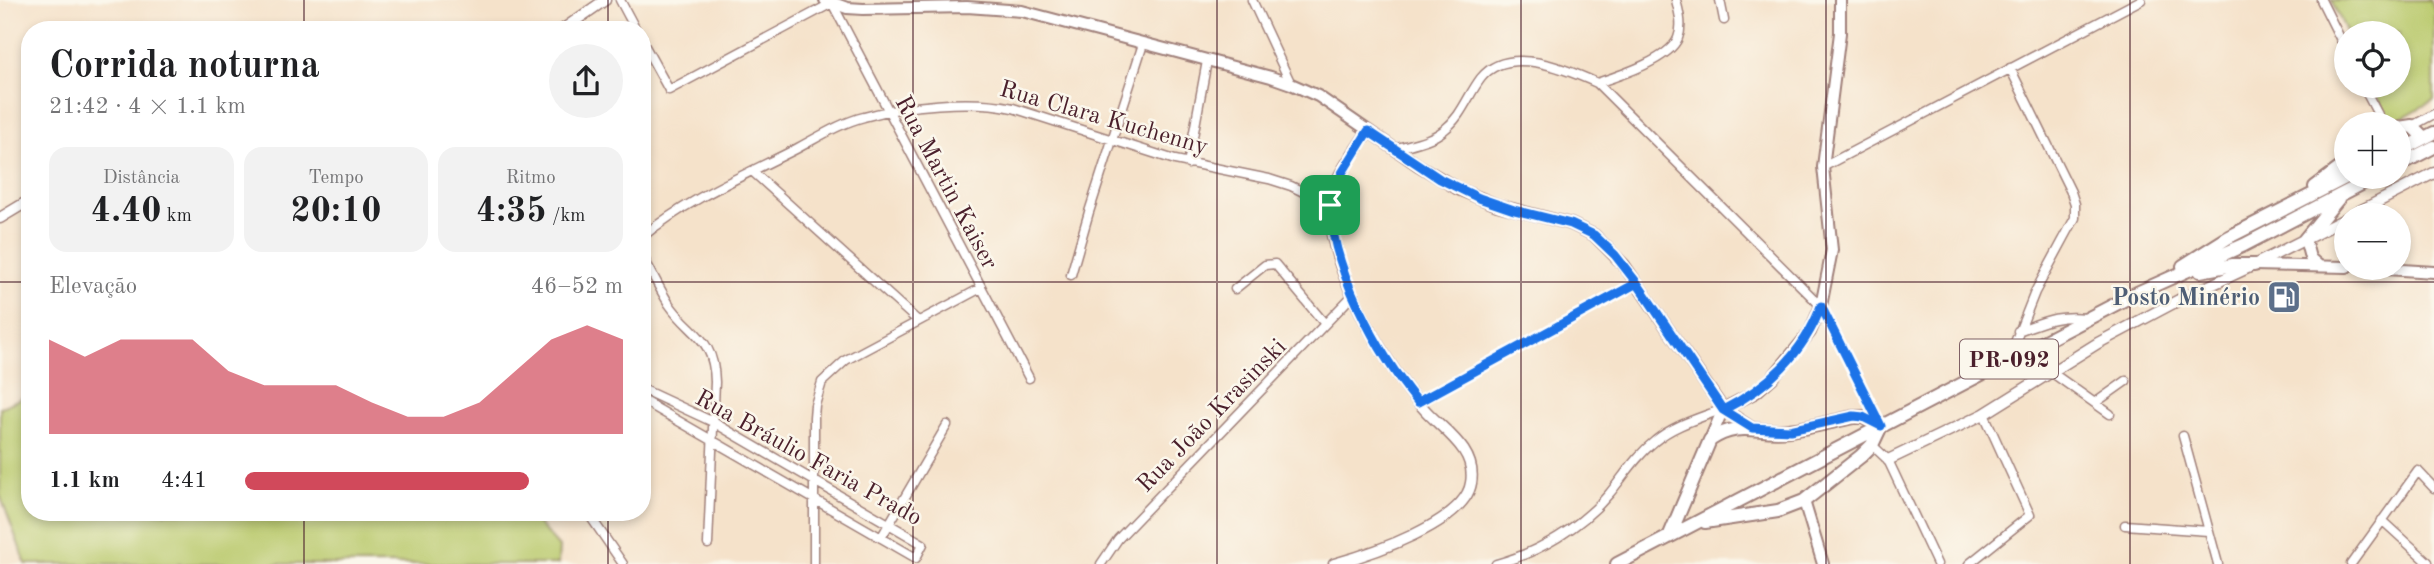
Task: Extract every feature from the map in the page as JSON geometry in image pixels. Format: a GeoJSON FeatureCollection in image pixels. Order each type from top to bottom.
{"type":"FeatureCollection","features":[{"type":"Feature","properties":{"kind":"main road"},"geometry":{"type":"LineString","coordinates":[[1669,537],[1723,410],[1756,392],[1772,378],[1810,332],[1821,306],[1832,250],[1823,167],[1840,33],[1840,0]]}},
{"type":"Feature","properties":{"kind":"main road"},"geometry":{"type":"LineString","coordinates":[[828,2],[863,9],[1006,8],[1292,84],[1318,96],[1440,179],[1479,198],[1582,228],[1605,244],[1637,283],[1723,410],[1752,428]]}},
{"type":"Feature","properties":{"kind":"main road"},"geometry":{"type":"LineString","coordinates":[[2411,127],[2434,125]]}},
{"type":"Feature","properties":{"kind":"main road"},"geometry":{"type":"LineString","coordinates":[[2411,130],[2431,139]]}},
{"type":"Feature","properties":{"kind":"main road"},"geometry":{"type":"LineString","coordinates":[[2411,146],[2431,139]]}},
{"type":"Feature","properties":{"kind":"main road"},"geometry":{"type":"LineString","coordinates":[[2411,159],[2418,155],[2431,139]]}},
{"type":"Feature","properties":{"kind":"main road"},"geometry":{"type":"LineString","coordinates":[[2293,204],[2334,173]]}},
{"type":"Feature","properties":{"kind":"main road","name":"PR-092"},"geometry":{"type":"LineString","coordinates":[[1617,564],[2137,293],[2246,229],[2334,184]]}},
{"type":"Feature","properties":{"kind":"main road","name":"PR-092"},"geometry":{"type":"LineString","coordinates":[[2137,293],[2244,245],[2351,189]]}},
{"type":"Feature","properties":{"kind":"main road"},"geometry":{"type":"LineString","coordinates":[[2318,265],[2310,258],[2305,239],[2343,193]]}},
{"type":"Feature","properties":{"kind":"main road"},"geometry":{"type":"LineString","coordinates":[[2246,229],[2244,245],[2254,265]]}},
{"type":"Feature","properties":{"kind":"main road"},"geometry":{"type":"LineString","coordinates":[[2172,277],[2220,267],[2334,266]]}},
{"type":"Feature","properties":{"kind":"main road"},"geometry":{"type":"LineString","coordinates":[[2411,271],[2434,272]]}},
{"type":"Feature","properties":{"kind":"main road"},"geometry":{"type":"LineString","coordinates":[[1694,524],[1778,511],[1804,501],[1872,445],[1881,426],[1863,417],[1854,416],[1790,430],[1730,429],[1710,440]]}},
{"type":"Feature","properties":{"kind":"main road"},"geometry":{"type":"LineString","coordinates":[[1804,501],[1823,564]]}},
{"type":"Feature","properties":{"kind":"street"},"geometry":{"type":"LineString","coordinates":[[575,21],[605,0]]}},
{"type":"Feature","properties":{"kind":"street"},"geometry":{"type":"LineString","coordinates":[[620,0],[631,21]]}},
{"type":"Feature","properties":{"kind":"street"},"geometry":{"type":"LineString","coordinates":[[1252,0],[1292,84]]}},
{"type":"Feature","properties":{"kind":"street"},"geometry":{"type":"LineString","coordinates":[[1597,83],[1667,52],[1678,39],[1681,18],[1676,0]]}},
{"type":"Feature","properties":{"kind":"street"},"geometry":{"type":"LineString","coordinates":[[1720,0],[1724,20]]}},
{"type":"Feature","properties":{"kind":"street"},"geometry":{"type":"LineString","coordinates":[[1823,167],[2141,0]]}},
{"type":"Feature","properties":{"kind":"street"},"geometry":{"type":"LineString","coordinates":[[2321,0],[2334,26]]}},
{"type":"Feature","properties":{"kind":"street"},"geometry":{"type":"LineString","coordinates":[[651,57],[669,90],[828,2]]}},
{"type":"Feature","properties":{"kind":"street","name":"Rua Martin Kaiser"},"geometry":{"type":"LineString","coordinates":[[828,2],[1028,378]]}},
{"type":"Feature","properties":{"kind":"street"},"geometry":{"type":"LineString","coordinates":[[1071,275],[1143,44]]}},
{"type":"Feature","properties":{"kind":"street"},"geometry":{"type":"LineString","coordinates":[[1188,164],[1207,61]]}},
{"type":"Feature","properties":{"kind":"street"},"geometry":{"type":"LineString","coordinates":[[1394,149],[1429,139],[1444,130],[1460,114],[1489,69],[1509,62],[1531,62],[1567,70],[1597,83],[1821,306],[1881,426]]}},
{"type":"Feature","properties":{"kind":"street"},"geometry":{"type":"LineString","coordinates":[[2008,360],[2035,292],[2076,218],[2075,204],[2010,68]]}},
{"type":"Feature","properties":{"kind":"street","name":"Rua Clara Kuchenny"},"geometry":{"type":"LineString","coordinates":[[651,230],[674,211],[857,119],[888,111],[965,103],[994,104],[1188,164],[1269,178],[1330,205]]}},
{"type":"Feature","properties":{"kind":"street"},"geometry":{"type":"LineString","coordinates":[[2411,124],[2434,114]]}},
{"type":"Feature","properties":{"kind":"street"},"geometry":{"type":"LineString","coordinates":[[1335,564],[1414,534],[1443,519],[1469,492],[1472,470],[1465,453],[1418,402],[1397,374],[1353,295],[1336,247],[1330,205],[1342,173],[1368,131]]}},
{"type":"Feature","properties":{"kind":"street"},"geometry":{"type":"LineString","coordinates":[[752,171],[918,321]]}},
{"type":"Feature","properties":{"kind":"street"},"geometry":{"type":"LineString","coordinates":[[2375,203],[2434,173]]}},
{"type":"Feature","properties":{"kind":"street"},"geometry":{"type":"LineString","coordinates":[[0,218],[21,205]]}},
{"type":"Feature","properties":{"kind":"street","name":"PR-092"},"geometry":{"type":"LineString","coordinates":[[1888,460],[1984,414],[2098,343],[2168,306],[2334,224]]}},
{"type":"Feature","properties":{"kind":"street"},"geometry":{"type":"LineString","coordinates":[[1235,289],[1265,265],[1275,264],[1325,324]]}},
{"type":"Feature","properties":{"kind":"street"},"geometry":{"type":"LineString","coordinates":[[651,271],[669,304],[708,346],[715,369],[708,544]]}},
{"type":"Feature","properties":{"kind":"street"},"geometry":{"type":"LineString","coordinates":[[1418,402],[1637,283]]}},
{"type":"Feature","properties":{"kind":"street"},"geometry":{"type":"LineString","coordinates":[[814,564],[815,405],[822,382],[846,360],[981,288]]}},
{"type":"Feature","properties":{"kind":"street","name":"Rua João Krasinski"},"geometry":{"type":"LineString","coordinates":[[1101,564],[1118,539],[1353,295]]}},
{"type":"Feature","properties":{"kind":"street"},"geometry":{"type":"LineString","coordinates":[[2018,331],[2064,316],[2089,318]]}},
{"type":"Feature","properties":{"kind":"street"},"geometry":{"type":"LineString","coordinates":[[2051,372],[2110,414]]}},
{"type":"Feature","properties":{"kind":"street"},"geometry":{"type":"LineString","coordinates":[[2095,404],[2126,381]]}},
{"type":"Feature","properties":{"kind":"street","name":"Rua Bráulio Faria Prado"},"geometry":{"type":"LineString","coordinates":[[651,393],[713,422],[923,544],[916,558],[651,405]]}},
{"type":"Feature","properties":{"kind":"street"},"geometry":{"type":"LineString","coordinates":[[1496,564],[1536,549],[1587,516],[1656,440],[1681,426],[1723,410]]}},
{"type":"Feature","properties":{"kind":"street"},"geometry":{"type":"LineString","coordinates":[[1969,564],[2030,515],[1984,414]]}},
{"type":"Feature","properties":{"kind":"street"},"geometry":{"type":"LineString","coordinates":[[881,538],[947,425]]}},
{"type":"Feature","properties":{"kind":"street"},"geometry":{"type":"LineString","coordinates":[[2183,436],[2218,564]]}},
{"type":"Feature","properties":{"kind":"street"},"geometry":{"type":"LineString","coordinates":[[1872,445],[1888,460],[1937,564]]}},
{"type":"Feature","properties":{"kind":"street"},"geometry":{"type":"LineString","coordinates":[[2351,564],[2418,471],[2434,488]]}},
{"type":"Feature","properties":{"kind":"street"},"geometry":{"type":"LineString","coordinates":[[2382,520],[2428,562],[2426,564]]}},
{"type":"Feature","properties":{"kind":"street"},"geometry":{"type":"LineString","coordinates":[[594,521],[624,564]]}},
{"type":"Feature","properties":{"kind":"street"},"geometry":{"type":"LineString","coordinates":[[2124,525],[2208,531]]}},
{"type":"Feature","properties":{"kind":"green space"},"geometry":{"type":"Polygon","coordinates":[[[2331,0],[2429,0],[2434,9],[2434,100],[2411,113],[2385,112],[2378,98],[2411,98],[2411,21],[2341,21],[2331,0]]]}},
{"type":"Feature","properties":{"kind":"green space"},"geometry":{"type":"Polygon","coordinates":[[[21,398],[21,521],[536,521],[559,547],[558,564],[26,564],[0,495],[0,408],[21,398]]]}},
{"type":"Feature","properties":{"kind":"place","name":"Posto Minério"},"geometry":{"type":"Point","coordinates":[2284,297]}},
{"type":"Feature","properties":{"kind":"route"},"geometry":{"type":"LineString","coordinates":[[1330,205],[1336,247],[1353,295],[1393,368],[1418,402],[1637,283],[1680,346],[1723,410],[1756,392],[1772,378],[1810,332],[1821,306],[1881,426],[1863,417],[1854,416],[1790,430],[1752,428],[1723,410],[1637,283],[1615,255],[1594,235],[1571,224],[1497,205],[1458,189],[1368,131],[1349,159],[1330,205]]}}]}
